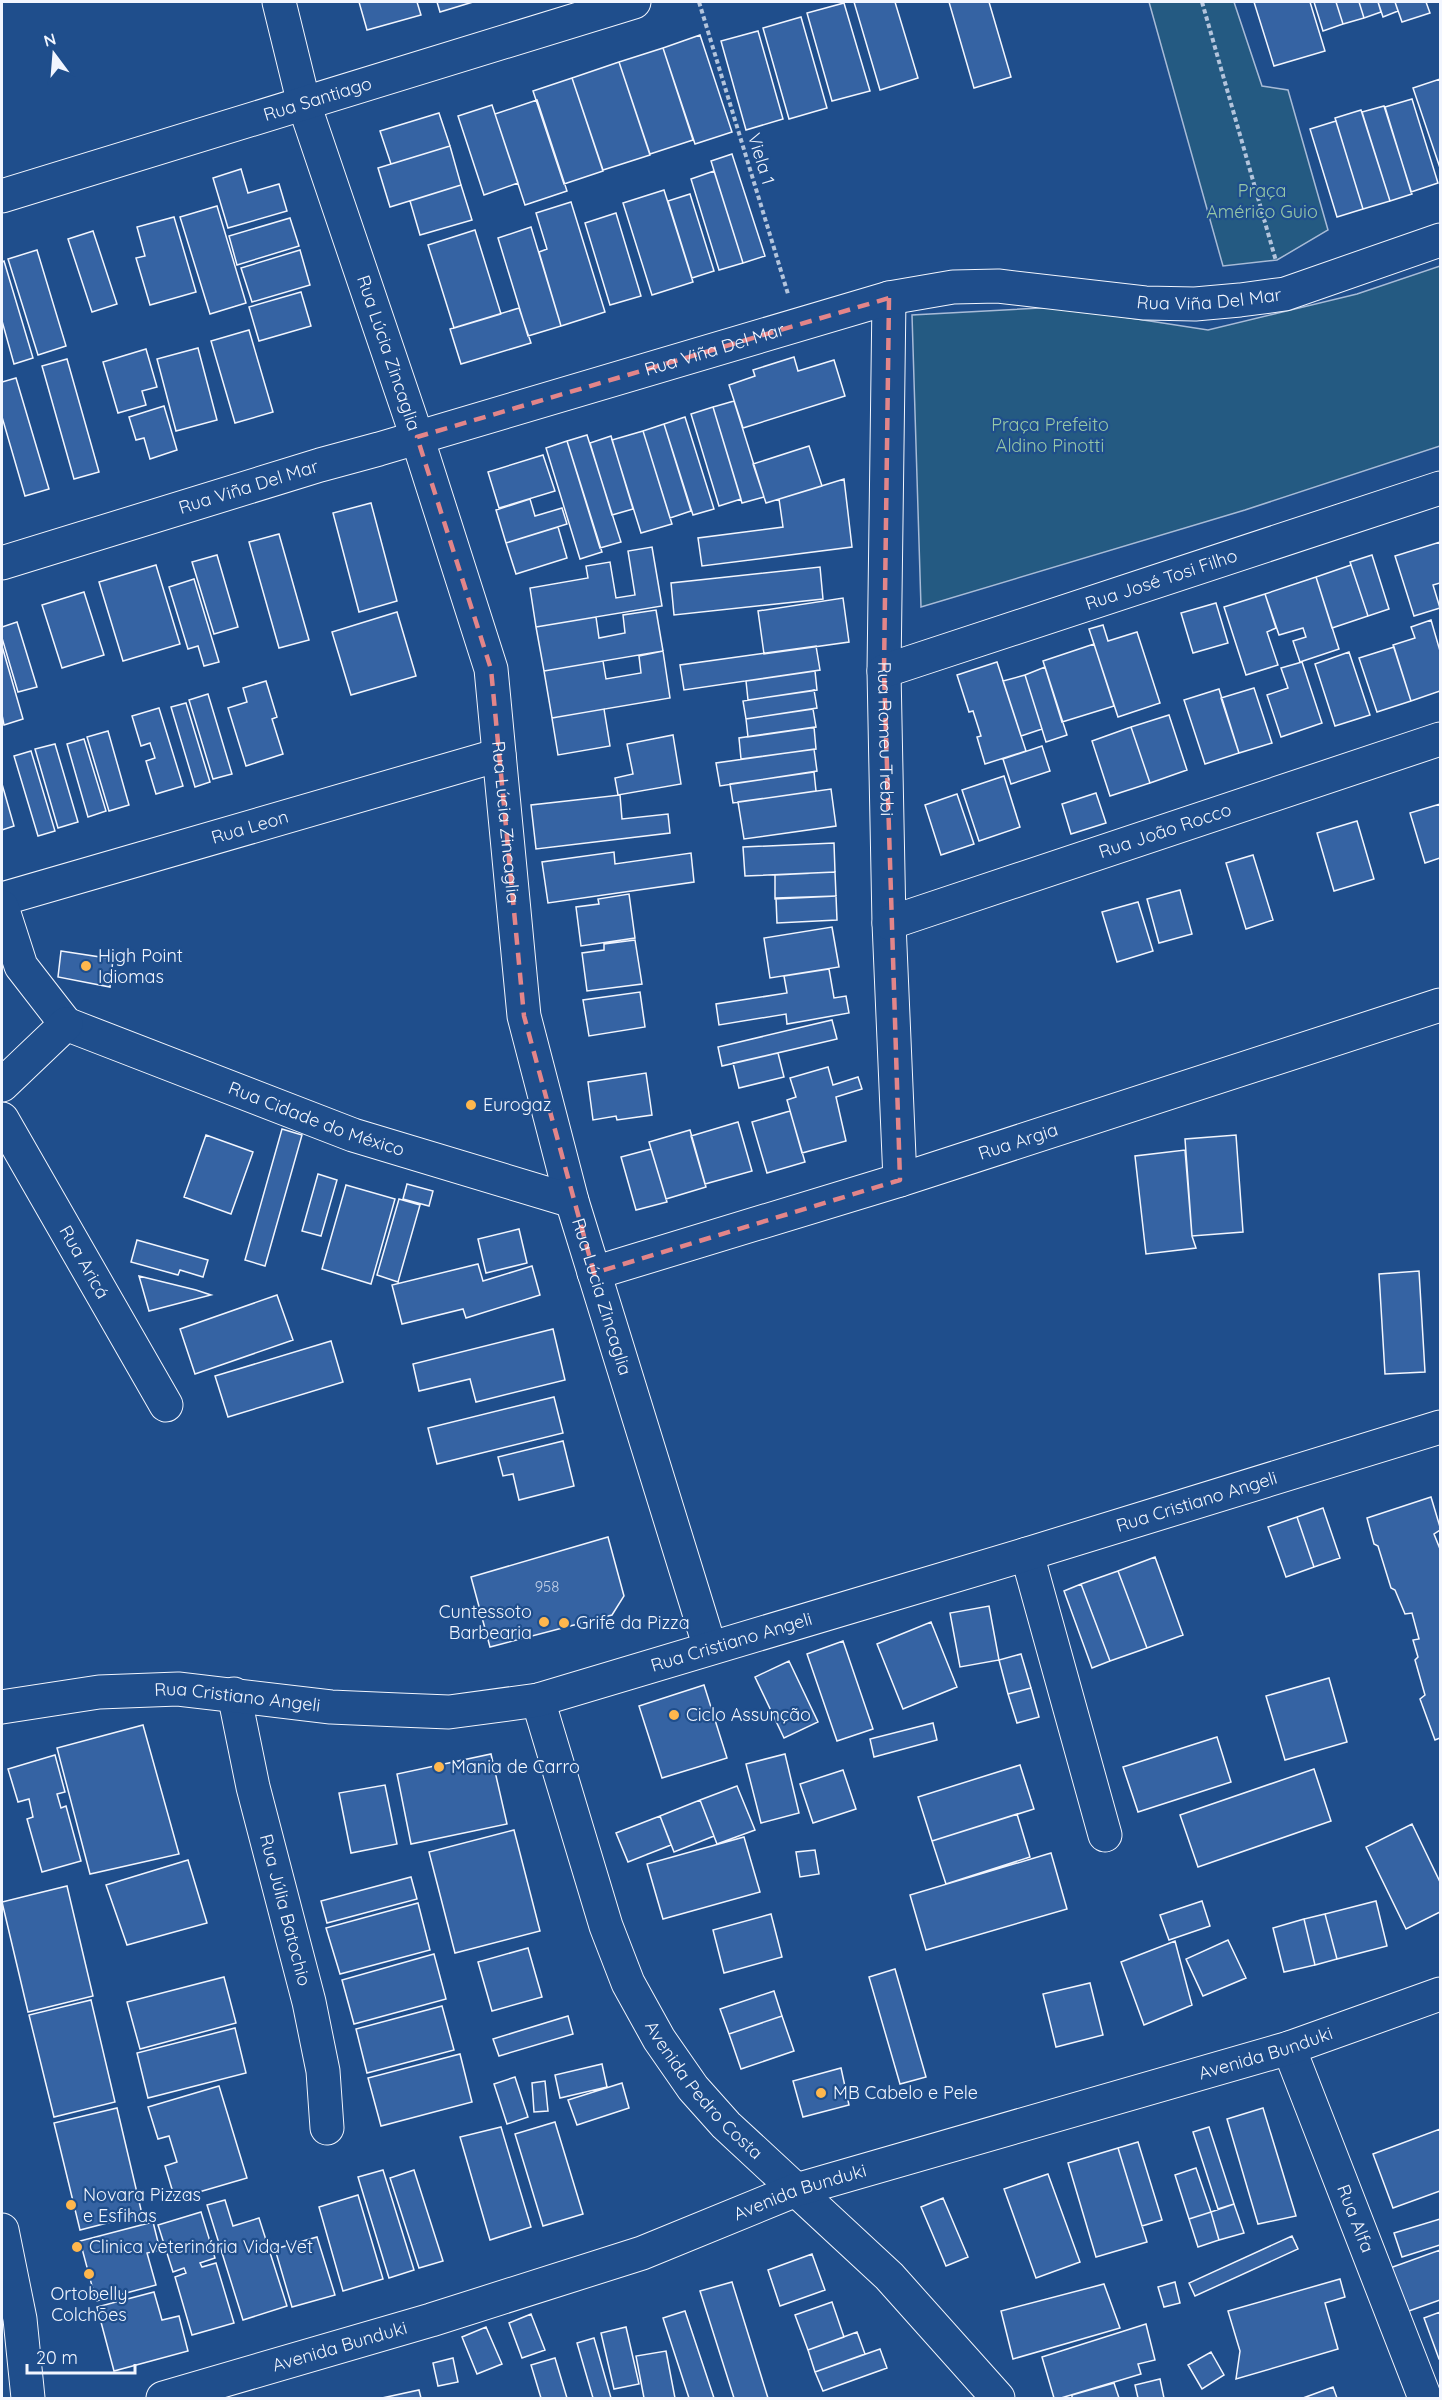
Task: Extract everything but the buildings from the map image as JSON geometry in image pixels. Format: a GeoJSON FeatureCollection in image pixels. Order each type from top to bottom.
{"type":"FeatureCollection","features":[{"type":"Feature","properties":{"kind":"street","name":"Rua Lúcia Zincaglia"},"geometry":{"type":"LineString","coordinates":[[279,2],[304,104],[417,438],[491,669],[524,1016],[572,1201],[710,1648]]}},
{"type":"Feature","properties":{"kind":"street","name":"Rua Santiago"},"geometry":{"type":"LineString","coordinates":[[2,196],[634,2]]}},
{"type":"Feature","properties":{"kind":"street","name":"Rua Viña Del Mar"},"geometry":{"type":"LineString","coordinates":[[2,563],[320,465],[890,298],[953,287],[998,286],[1155,303],[1195,304],[1285,294],[1440,240]]}},
{"type":"Feature","properties":{"kind":"street","name":"Rua Romeu Trebbi"},"geometry":{"type":"LineString","coordinates":[[890,298],[884,671],[889,923],[900,1180]]}},
{"type":"Feature","properties":{"kind":"street","name":"Rua José Tosi Filho"},"geometry":{"type":"LineString","coordinates":[[884,671],[1440,488]]}},
{"type":"Feature","properties":{"kind":"street","name":"Rua João Rocco"},"geometry":{"type":"LineString","coordinates":[[889,923],[1440,739]]}},
{"type":"Feature","properties":{"kind":"street","name":"Rua Leon"},"geometry":{"type":"LineString","coordinates":[[2,899],[499,756]]}},
{"type":"Feature","properties":{"kind":"street"},"geometry":{"type":"LineString","coordinates":[[2,908],[21,966],[66,1024],[2,1085]]}},
{"type":"Feature","properties":{"kind":"street","name":"Rua Argia"},"geometry":{"type":"LineString","coordinates":[[594,1273],[900,1180],[1440,1005]]}},
{"type":"Feature","properties":{"kind":"street","name":"Rua Cidade do México"},"geometry":{"type":"LineString","coordinates":[[66,1024],[352,1135],[572,1201]]}},
{"type":"Feature","properties":{"kind":"street","name":"Rua Aricá"},"geometry":{"type":"LineString","coordinates":[[2,1119],[166,1406]]}},
{"type":"Feature","properties":{"kind":"street","name":"Rua Cristiano Angeli"},"geometry":{"type":"LineString","coordinates":[[2,1707],[99,1692],[178,1689],[331,1707],[448,1712],[538,1700],[1027,1554],[1440,1427]]}},
{"type":"Feature","properties":{"kind":"street"},"geometry":{"type":"LineString","coordinates":[[1027,1554],[1106,1835]]}},
{"type":"Feature","properties":{"kind":"street","name":"Rua Júlia Batochio"},"geometry":{"type":"LineString","coordinates":[[234,1694],[253,1787],[309,2002],[323,2072],[327,2128]]}},
{"type":"Feature","properties":{"kind":"street","name":"Avenida Pedro Costa"},"geometry":{"type":"LineString","coordinates":[[538,1700],[606,1926],[628,1983],[659,2039],[693,2088],[726,2126],[889,2276],[998,2398]]}},
{"type":"Feature","properties":{"kind":"street","name":"Avenida Bunduki"},"geometry":{"type":"LineString","coordinates":[[163,2398],[431,2320],[642,2253],[796,2190],[1289,2048],[1440,1994]]}},
{"type":"Feature","properties":{"kind":"street","name":"Rua Alfa"},"geometry":{"type":"LineString","coordinates":[[1289,2048],[1427,2396]]}},
{"type":"Feature","properties":{"kind":"street"},"geometry":{"type":"LineString","coordinates":[[2,2230],[20,2319],[27,2398]]}},
{"type":"Feature","properties":{"kind":"path","name":"Viela 1"},"geometry":{"type":"LineString","coordinates":[[699,2],[797,324]]}},
{"type":"Feature","properties":{"kind":"path"},"geometry":{"type":"LineString","coordinates":[[1202,2],[1285,294]]}},
{"type":"Feature","properties":{"kind":"highlighted area"},"geometry":{"type":"Polygon","coordinates":[[[889,298],[884,671],[900,1180],[594,1273],[524,1016],[491,669],[417,437],[889,298]]]}},
{"type":"Feature","properties":{"kind":"green space","name":"Praça Américo Guio"},"geometry":{"type":"Polygon","coordinates":[[[1149,2],[1234,2],[1262,86],[1288,90],[1328,230],[1277,260],[1223,266],[1149,2]]]}},
{"type":"Feature","properties":{"kind":"green space","name":"Praça Prefeito Aldino Pinotti"},"geometry":{"type":"Polygon","coordinates":[[[1440,266],[1440,446],[1245,510],[921,607],[912,315],[1059,307],[1208,330],[1357,294],[1440,266]]]}},
{"type":"Feature","properties":{"kind":"place","name":"High Point Idiomas"},"geometry":{"type":"Point","coordinates":[86,966]}},
{"type":"Feature","properties":{"kind":"place","name":"Eurogaz"},"geometry":{"type":"Point","coordinates":[471,1105]}},
{"type":"Feature","properties":{"kind":"place","name":"Cuntessoto Barbearia"},"geometry":{"type":"Point","coordinates":[544,1622]}},
{"type":"Feature","properties":{"kind":"place","name":"Grife da Pizza"},"geometry":{"type":"Point","coordinates":[564,1623]}},
{"type":"Feature","properties":{"kind":"place","name":"Ciclo Assunção"},"geometry":{"type":"Point","coordinates":[674,1715]}},
{"type":"Feature","properties":{"kind":"place","name":"Mania de Carro"},"geometry":{"type":"Point","coordinates":[439,1767]}},
{"type":"Feature","properties":{"kind":"place","name":"MB Cabelo e Pele"},"geometry":{"type":"Point","coordinates":[821,2093]}},
{"type":"Feature","properties":{"kind":"place","name":"Novara Pizzas e Esfihas"},"geometry":{"type":"Point","coordinates":[71,2205]}},
{"type":"Feature","properties":{"kind":"place","name":"Clinica veterinária Vida Vet"},"geometry":{"type":"Point","coordinates":[77,2247]}},
{"type":"Feature","properties":{"kind":"place","name":"Ortobelly Colchões"},"geometry":{"type":"Point","coordinates":[89,2274]}}]}
